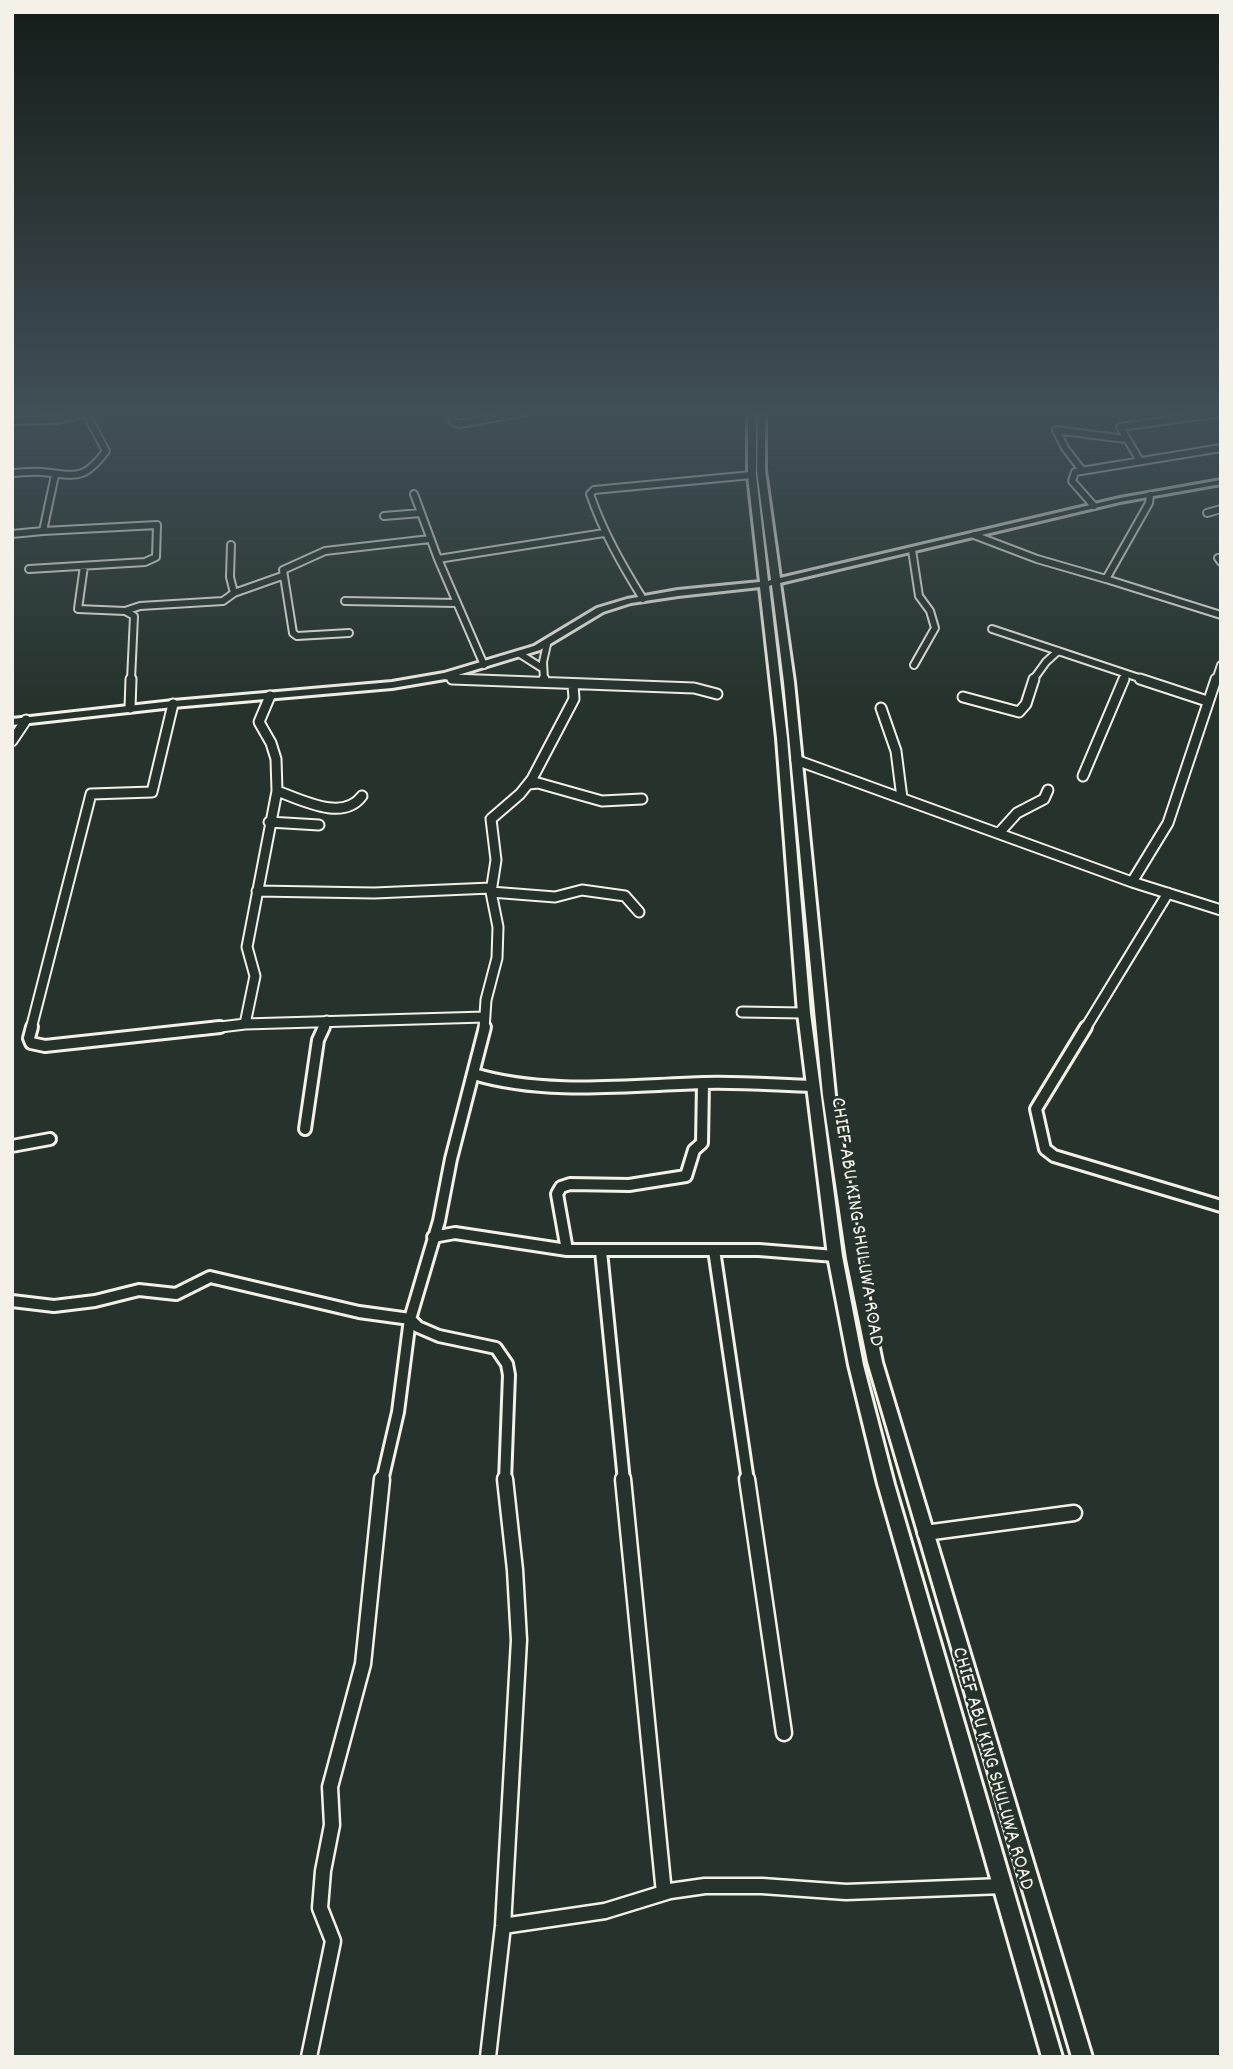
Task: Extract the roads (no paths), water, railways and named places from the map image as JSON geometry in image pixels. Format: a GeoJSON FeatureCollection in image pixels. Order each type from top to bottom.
{"type":"FeatureCollection","features":[{"type":"Feature","properties":{"kind":"street"},"geometry":{"type":"LineString","coordinates":[[43,531],[48,509]]}},
{"type":"Feature","properties":{"kind":"street"},"geometry":{"type":"LineString","coordinates":[[419,509],[484,665]]}},
{"type":"Feature","properties":{"kind":"street"},"geometry":{"type":"LineString","coordinates":[[594,509],[604,533],[614,544],[622,565],[643,599]]}},
{"type":"Feature","properties":{"kind":"street","name":"CHIEF ABU KING SHULUWA ROAD"},"geometry":{"type":"LineString","coordinates":[[758,509],[770,583],[782,738],[800,881],[804,1013],[835,1256],[856,1365],[886,1484],[1052,2057]]}},
{"type":"Feature","properties":{"kind":"street"},"geometry":{"type":"LineString","coordinates":[[764,509],[770,583],[796,760],[800,881],[853,1259],[875,1362],[1082,2057]]}},
{"type":"Feature","properties":{"kind":"street"},"geometry":{"type":"LineString","coordinates":[[12,722],[130,708],[392,685],[446,676],[547,644],[600,610],[643,599],[770,583],[1083,509]]}},
{"type":"Feature","properties":{"kind":"street"},"geometry":{"type":"LineString","coordinates":[[1106,579],[1146,509]]}},
{"type":"Feature","properties":{"kind":"street"},"geometry":{"type":"LineString","coordinates":[[1207,513],[1221,509]]}},
{"type":"Feature","properties":{"kind":"street"},"geometry":{"type":"LineString","coordinates":[[384,516],[421,513]]}},
{"type":"Feature","properties":{"kind":"street"},"geometry":{"type":"LineString","coordinates":[[12,534],[158,525],[156,557],[152,560],[29,569]]}},
{"type":"Feature","properties":{"kind":"street"},"geometry":{"type":"LineString","coordinates":[[438,559],[604,533]]}},
{"type":"Feature","properties":{"kind":"street"},"geometry":{"type":"LineString","coordinates":[[974,535],[1001,547],[1221,615]]}},
{"type":"Feature","properties":{"kind":"street"},"geometry":{"type":"LineString","coordinates":[[349,633],[297,636],[293,632],[283,570],[325,551],[430,539]]}},
{"type":"Feature","properties":{"kind":"street"},"geometry":{"type":"LineString","coordinates":[[231,545],[230,577],[234,593]]}},
{"type":"Feature","properties":{"kind":"street"},"geometry":{"type":"LineString","coordinates":[[912,550],[919,596],[930,611],[935,628],[914,665]]}},
{"type":"Feature","properties":{"kind":"street"},"geometry":{"type":"LineString","coordinates":[[84,566],[79,609],[125,611],[140,606],[223,601],[234,593],[282,576]]}},
{"type":"Feature","properties":{"kind":"street"},"geometry":{"type":"LineString","coordinates":[[345,601],[457,603]]}},
{"type":"Feature","properties":{"kind":"street"},"geometry":{"type":"LineString","coordinates":[[125,611],[134,616],[130,708]]}},
{"type":"Feature","properties":{"kind":"street"},"geometry":{"type":"LineString","coordinates":[[992,629],[1207,701]]}},
{"type":"Feature","properties":{"kind":"street"},"geometry":{"type":"LineString","coordinates":[[544,682],[542,668],[547,644]]}},
{"type":"Feature","properties":{"kind":"street"},"geometry":{"type":"LineString","coordinates":[[963,697],[1019,712],[1028,704],[1032,682],[1050,657],[1058,651]]}},
{"type":"Feature","properties":{"kind":"street"},"geometry":{"type":"LineString","coordinates":[[520,654],[542,668]]}},
{"type":"Feature","properties":{"kind":"street"},"geometry":{"type":"LineString","coordinates":[[1132,882],[1168,823],[1221,665]]}},
{"type":"Feature","properties":{"kind":"street"},"geometry":{"type":"LineString","coordinates":[[1083,776],[1126,674]]}},
{"type":"Feature","properties":{"kind":"street"},"geometry":{"type":"LineString","coordinates":[[446,676],[456,680],[694,688],[717,694]]}},
{"type":"Feature","properties":{"kind":"street"},"geometry":{"type":"LineString","coordinates":[[573,684],[574,699]]}},
{"type":"Feature","properties":{"kind":"street"},"geometry":{"type":"LineString","coordinates":[[309,2057],[333,1941],[320,1908],[323,1871],[332,1825],[330,1787],[363,1664],[381,1486],[398,1412],[410,1319],[439,1221],[451,1159],[484,1036],[485,1000],[497,958],[498,927],[491,890],[496,860],[492,816],[534,781],[574,699],[592,684]]}},
{"type":"Feature","properties":{"kind":"street"},"geometry":{"type":"LineString","coordinates":[[245,1024],[255,976],[247,947],[277,791],[271,743],[259,722],[270,696]]}},
{"type":"Feature","properties":{"kind":"street"},"geometry":{"type":"LineString","coordinates":[[173,704],[152,792],[91,794],[29,1041],[45,1046],[245,1024],[485,1017]]}},
{"type":"Feature","properties":{"kind":"street"},"geometry":{"type":"LineString","coordinates":[[881,708],[896,751],[902,798]]}},
{"type":"Feature","properties":{"kind":"street"},"geometry":{"type":"LineString","coordinates":[[12,741],[26,720]]}},
{"type":"Feature","properties":{"kind":"street"},"geometry":{"type":"LineString","coordinates":[[796,760],[1132,882],[1221,910]]}},
{"type":"Feature","properties":{"kind":"street"},"geometry":{"type":"LineString","coordinates":[[534,781],[591,800],[621,804],[642,799]]}},
{"type":"Feature","properties":{"kind":"street"},"geometry":{"type":"LineString","coordinates":[[999,833],[1017,813],[1044,799],[1048,790]]}},
{"type":"Feature","properties":{"kind":"street"},"geometry":{"type":"LineString","coordinates":[[277,791],[304,800],[346,808],[355,806],[362,796]]}},
{"type":"Feature","properties":{"kind":"street"},"geometry":{"type":"LineString","coordinates":[[269,822],[318,825]]}},
{"type":"Feature","properties":{"kind":"street"},"geometry":{"type":"LineString","coordinates":[[257,891],[423,893],[491,890],[555,897],[590,890],[625,895],[639,912]]}},
{"type":"Feature","properties":{"kind":"street"},"geometry":{"type":"LineString","coordinates":[[1168,893],[1036,1109],[1045,1149],[1054,1156],[1221,1206]]}},
{"type":"Feature","properties":{"kind":"street"},"geometry":{"type":"LineString","coordinates":[[742,1012],[804,1013]]}},
{"type":"Feature","properties":{"kind":"street"},"geometry":{"type":"LineString","coordinates":[[305,1129],[318,1040],[327,1021]]}},
{"type":"Feature","properties":{"kind":"street"},"geometry":{"type":"LineString","coordinates":[[474,1074],[494,1080],[582,1084],[813,1086]]}},
{"type":"Feature","properties":{"kind":"street"},"geometry":{"type":"LineString","coordinates":[[567,1250],[557,1194],[561,1187],[570,1184],[629,1185],[686,1176],[691,1169],[690,1153],[702,1143],[705,1110],[702,1083]]}},
{"type":"Feature","properties":{"kind":"street"},"geometry":{"type":"LineString","coordinates":[[12,1146],[50,1139]]}},
{"type":"Feature","properties":{"kind":"street"},"geometry":{"type":"LineString","coordinates":[[439,1221],[455,1233]]}},
{"type":"Feature","properties":{"kind":"street"},"geometry":{"type":"LineString","coordinates":[[433,1237],[455,1233],[567,1250],[759,1250],[835,1256]]}},
{"type":"Feature","properties":{"kind":"street"},"geometry":{"type":"LineString","coordinates":[[714,1250],[785,1733]]}},
{"type":"Feature","properties":{"kind":"street"},"geometry":{"type":"LineString","coordinates":[[601,1251],[664,1893]]}},
{"type":"Feature","properties":{"kind":"street"},"geometry":{"type":"LineString","coordinates":[[12,1301],[54,1306],[95,1301],[139,1290],[176,1294],[209,1277],[359,1312],[410,1319],[418,1327],[430,1332],[496,1348],[507,1364],[509,1375],[504,1467],[519,1640],[503,1926],[488,2057]]}},
{"type":"Feature","properties":{"kind":"street"},"geometry":{"type":"LineString","coordinates":[[886,1484],[910,1482]]}},
{"type":"Feature","properties":{"kind":"street"},"geometry":{"type":"LineString","coordinates":[[925,1533],[1074,1513]]}},
{"type":"Feature","properties":{"kind":"street"},"geometry":{"type":"LineString","coordinates":[[503,1926],[605,1910],[664,1893],[705,1886],[762,1886],[846,1892],[1003,1886]]}}]}
